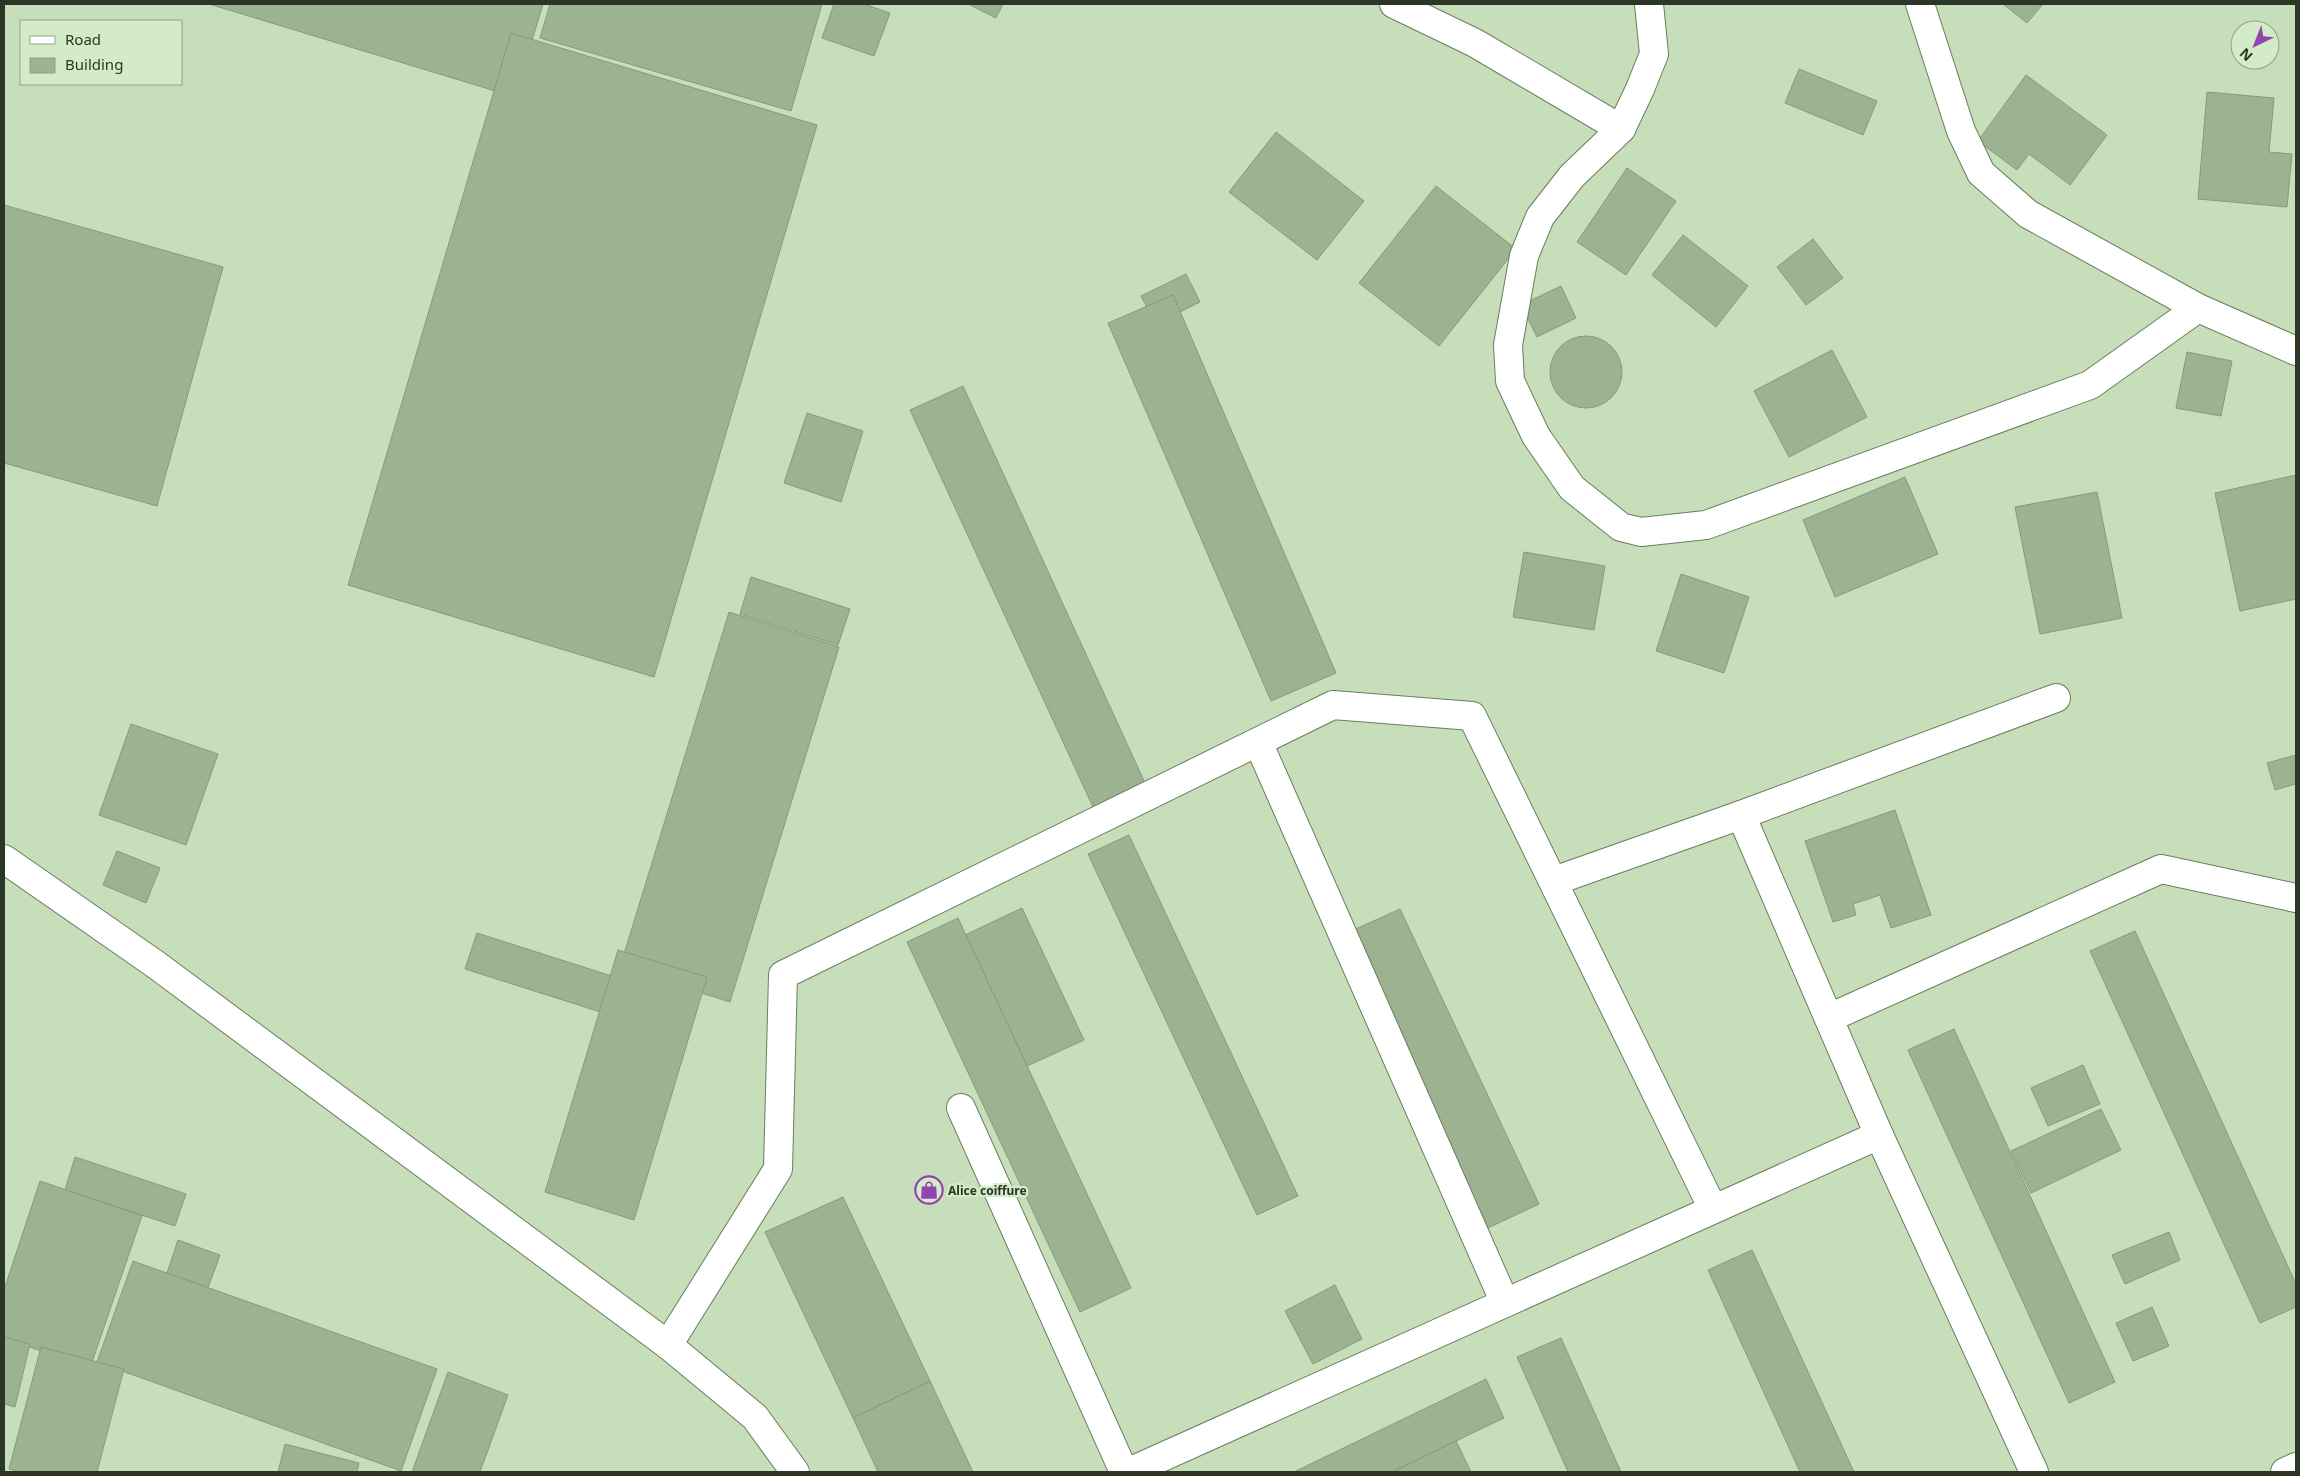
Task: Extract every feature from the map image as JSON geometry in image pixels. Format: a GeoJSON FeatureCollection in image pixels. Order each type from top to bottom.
{"type":"FeatureCollection","features":[{"type":"Feature","properties":{"kind":"street"},"geometry":{"type":"LineString","coordinates":[[1394,4],[1475,43],[1621,129]]}},
{"type":"Feature","properties":{"kind":"street"},"geometry":{"type":"LineString","coordinates":[[1649,4],[1654,54],[1640,89],[1621,129],[1572,176],[1540,217],[1524,256],[1508,345],[1510,382],[1536,436],[1572,488],[1621,527],[1641,532],[1706,525],[2090,385],[2198,308]]}},
{"type":"Feature","properties":{"kind":"street"},"geometry":{"type":"LineString","coordinates":[[1920,4],[1961,131],[1981,173],[2028,214],[2198,308],[2296,351]]}},
{"type":"Feature","properties":{"kind":"street"},"geometry":{"type":"LineString","coordinates":[[1554,881],[1741,815],[2056,698]]}},
{"type":"Feature","properties":{"kind":"street"},"geometry":{"type":"LineString","coordinates":[[668,1345],[778,1169],[783,975],[1333,706],[1472,716],[1713,1209]]}},
{"type":"Feature","properties":{"kind":"street"},"geometry":{"type":"LineString","coordinates":[[1258,742],[1505,1303]]}},
{"type":"Feature","properties":{"kind":"street"},"geometry":{"type":"LineString","coordinates":[[1741,815],[1879,1136],[2034,1472]]}},
{"type":"Feature","properties":{"kind":"street"},"geometry":{"type":"LineString","coordinates":[[4,859],[155,964],[668,1345],[756,1417],[795,1472]]}},
{"type":"Feature","properties":{"kind":"street"},"geometry":{"type":"LineString","coordinates":[[1829,1018],[2161,869],[2296,898]]}},
{"type":"Feature","properties":{"kind":"street"},"geometry":{"type":"LineString","coordinates":[[961,1108],[1124,1472]]}},
{"type":"Feature","properties":{"kind":"street"},"geometry":{"type":"LineString","coordinates":[[1129,1472],[1879,1136]]}},
{"type":"Feature","properties":{"kind":"street"},"geometry":{"type":"LineString","coordinates":[[2286,1472],[2296,1467]]}},
{"type":"Feature","properties":{"kind":"building"},"geometry":{"type":"Polygon","coordinates":[[[209,4],[543,4],[515,97],[209,4]]]}},
{"type":"Feature","properties":{"kind":"building"},"geometry":{"type":"Polygon","coordinates":[[[550,4],[822,4],[791,111],[540,38],[550,4]]]}},
{"type":"Feature","properties":{"kind":"building"},"geometry":{"type":"Polygon","coordinates":[[[834,4],[864,4],[890,13],[874,56],[822,38],[834,4]]]}},
{"type":"Feature","properties":{"kind":"building"},"geometry":{"type":"Polygon","coordinates":[[[968,4],[1003,4],[996,18],[968,4]]]}},
{"type":"Feature","properties":{"kind":"building"},"geometry":{"type":"Polygon","coordinates":[[[2003,4],[2043,4],[2027,23],[2003,4]]]}},
{"type":"Feature","properties":{"kind":"building"},"geometry":{"type":"Polygon","coordinates":[[[511,33],[817,125],[654,677],[348,585],[511,33]]]}},
{"type":"Feature","properties":{"kind":"building"},"geometry":{"type":"Polygon","coordinates":[[[1799,69],[1877,101],[1863,135],[1785,103],[1799,69]]]}},
{"type":"Feature","properties":{"kind":"building"},"geometry":{"type":"Polygon","coordinates":[[[2026,75],[2107,135],[2070,185],[2029,154],[2017,170],[1978,141],[2026,75]]]}},
{"type":"Feature","properties":{"kind":"building"},"geometry":{"type":"Polygon","coordinates":[[[2207,92],[2274,98],[2269,152],[2292,154],[2287,207],[2198,199],[2207,92]]]}},
{"type":"Feature","properties":{"kind":"building"},"geometry":{"type":"Polygon","coordinates":[[[1276,132],[1364,201],[1317,260],[1229,192],[1276,132]]]}},
{"type":"Feature","properties":{"kind":"building"},"geometry":{"type":"Polygon","coordinates":[[[1627,168],[1676,201],[1626,275],[1577,242],[1627,168]]]}},
{"type":"Feature","properties":{"kind":"building"},"geometry":{"type":"Polygon","coordinates":[[[1436,186],[1516,249],[1439,346],[1359,283],[1436,186]]]}},
{"type":"Feature","properties":{"kind":"building"},"geometry":{"type":"Polygon","coordinates":[[[4,205],[223,267],[157,506],[4,463],[4,205]]]}},
{"type":"Feature","properties":{"kind":"building"},"geometry":{"type":"Polygon","coordinates":[[[1683,235],[1748,286],[1716,327],[1652,275],[1683,235]]]}},
{"type":"Feature","properties":{"kind":"building"},"geometry":{"type":"Polygon","coordinates":[[[1813,239],[1843,278],[1806,305],[1777,267],[1813,239]]]}},
{"type":"Feature","properties":{"kind":"building"},"geometry":{"type":"Polygon","coordinates":[[[1186,274],[1200,302],[1156,324],[1141,296],[1186,274]]]}},
{"type":"Feature","properties":{"kind":"building"},"geometry":{"type":"Polygon","coordinates":[[[1561,286],[1576,318],[1537,337],[1521,305],[1561,286]]]}},
{"type":"Feature","properties":{"kind":"building"},"geometry":{"type":"Polygon","coordinates":[[[1173,295],[1336,673],[1271,701],[1108,323],[1173,295]]]}},
{"type":"Feature","properties":{"kind":"building"},"geometry":{"type":"Polygon","coordinates":[[[1593,336],[1612,346],[1620,358],[1622,372],[1620,386],[1612,398],[1600,406],[1579,408],[1560,398],[1552,386],[1550,365],[1560,346],[1572,338],[1593,336]]]}},
{"type":"Feature","properties":{"kind":"building"},"geometry":{"type":"Polygon","coordinates":[[[1832,350],[1867,417],[1789,457],[1754,391],[1832,350]]]}},
{"type":"Feature","properties":{"kind":"building"},"geometry":{"type":"Polygon","coordinates":[[[2187,352],[2232,361],[2221,416],[2176,408],[2187,352]]]}},
{"type":"Feature","properties":{"kind":"building"},"geometry":{"type":"Polygon","coordinates":[[[963,386],[1145,783],[1093,807],[910,410],[963,386]]]}},
{"type":"Feature","properties":{"kind":"building"},"geometry":{"type":"Polygon","coordinates":[[[807,413],[863,431],[841,502],[784,483],[807,413]]]}},
{"type":"Feature","properties":{"kind":"building"},"geometry":{"type":"Polygon","coordinates":[[[2296,475],[2296,599],[2240,611],[2215,493],[2296,475]]]}},
{"type":"Feature","properties":{"kind":"building"},"geometry":{"type":"Polygon","coordinates":[[[1905,477],[1938,554],[1835,597],[1803,520],[1905,477]]]}},
{"type":"Feature","properties":{"kind":"building"},"geometry":{"type":"Polygon","coordinates":[[[2097,492],[2122,618],[2040,634],[2015,507],[2097,492]]]}},
{"type":"Feature","properties":{"kind":"building"},"geometry":{"type":"Polygon","coordinates":[[[1524,552],[1605,566],[1594,630],[1513,617],[1524,552]]]}},
{"type":"Feature","properties":{"kind":"building"},"geometry":{"type":"Polygon","coordinates":[[[1681,574],[1749,597],[1724,673],[1656,651],[1681,574]]]}},
{"type":"Feature","properties":{"kind":"building"},"geometry":{"type":"Polygon","coordinates":[[[751,577],[850,609],[838,645],[740,614],[751,577]]]}},
{"type":"Feature","properties":{"kind":"building"},"geometry":{"type":"Polygon","coordinates":[[[729,612],[839,647],[730,1002],[620,967],[729,612]]]}},
{"type":"Feature","properties":{"kind":"building"},"geometry":{"type":"Polygon","coordinates":[[[131,724],[218,754],[186,845],[99,815],[131,724]]]}},
{"type":"Feature","properties":{"kind":"building"},"geometry":{"type":"Polygon","coordinates":[[[2296,755],[2296,784],[2275,790],[2267,763],[2296,755]]]}},
{"type":"Feature","properties":{"kind":"building"},"geometry":{"type":"Polygon","coordinates":[[[1895,810],[1931,915],[1891,928],[1880,895],[1853,904],[1856,915],[1833,922],[1805,841],[1895,810]]]}},
{"type":"Feature","properties":{"kind":"building"},"geometry":{"type":"Polygon","coordinates":[[[1129,835],[1298,1196],[1257,1215],[1088,854],[1129,835]]]}},
{"type":"Feature","properties":{"kind":"building"},"geometry":{"type":"Polygon","coordinates":[[[117,851],[160,868],[146,903],[103,885],[117,851]]]}},
{"type":"Feature","properties":{"kind":"building"},"geometry":{"type":"Polygon","coordinates":[[[1022,908],[1084,1040],[1027,1066],[965,935],[1022,908]]]}},
{"type":"Feature","properties":{"kind":"building"},"geometry":{"type":"Polygon","coordinates":[[[1400,909],[1539,1204],[1488,1228],[1349,932],[1400,909]]]}},
{"type":"Feature","properties":{"kind":"building"},"geometry":{"type":"Polygon","coordinates":[[[958,918],[1131,1288],[1080,1312],[907,942],[958,918]]]}},
{"type":"Feature","properties":{"kind":"building"},"geometry":{"type":"Polygon","coordinates":[[[2135,931],[2296,1284],[2296,1307],[2260,1323],[2090,951],[2135,931]]]}},
{"type":"Feature","properties":{"kind":"building"},"geometry":{"type":"Polygon","coordinates":[[[477,933],[643,986],[632,1022],[465,969],[477,933]]]}},
{"type":"Feature","properties":{"kind":"building"},"geometry":{"type":"Polygon","coordinates":[[[618,950],[707,977],[634,1220],[545,1192],[618,950]]]}},
{"type":"Feature","properties":{"kind":"building"},"geometry":{"type":"Polygon","coordinates":[[[1954,1029],[2115,1382],[2069,1403],[1908,1050],[1954,1029]]]}},
{"type":"Feature","properties":{"kind":"building"},"geometry":{"type":"Polygon","coordinates":[[[2083,1065],[2100,1104],[2048,1126],[2031,1088],[2083,1065]]]}},
{"type":"Feature","properties":{"kind":"building"},"geometry":{"type":"Polygon","coordinates":[[[2101,1109],[2121,1150],[2031,1193],[2011,1151],[2101,1109]]]}},
{"type":"Feature","properties":{"kind":"building"},"geometry":{"type":"Polygon","coordinates":[[[75,1157],[186,1194],[175,1226],[65,1190],[75,1157]]]}},
{"type":"Feature","properties":{"kind":"building"},"geometry":{"type":"Polygon","coordinates":[[[40,1181],[142,1216],[90,1368],[4,1338],[4,1290],[40,1181]]]}},
{"type":"Feature","properties":{"kind":"building"},"geometry":{"type":"Polygon","coordinates":[[[843,1197],[930,1381],[853,1418],[765,1232],[843,1197]]]}},
{"type":"Feature","properties":{"kind":"building"},"geometry":{"type":"Polygon","coordinates":[[[2169,1232],[2180,1260],[2125,1284],[2112,1255],[2169,1232]]]}},
{"type":"Feature","properties":{"kind":"building"},"geometry":{"type":"Polygon","coordinates":[[[178,1240],[220,1255],[208,1288],[167,1273],[178,1240]]]}},
{"type":"Feature","properties":{"kind":"building"},"geometry":{"type":"Polygon","coordinates":[[[1752,1250],[1854,1472],[1800,1472],[1708,1270],[1752,1250]]]}},
{"type":"Feature","properties":{"kind":"building"},"geometry":{"type":"Polygon","coordinates":[[[133,1261],[437,1369],[401,1471],[97,1362],[133,1261]]]}},
{"type":"Feature","properties":{"kind":"building"},"geometry":{"type":"Polygon","coordinates":[[[1335,1285],[1362,1339],[1313,1364],[1285,1311],[1335,1285]]]}},
{"type":"Feature","properties":{"kind":"building"},"geometry":{"type":"Polygon","coordinates":[[[2152,1307],[2169,1346],[2133,1361],[2116,1323],[2152,1307]]]}},
{"type":"Feature","properties":{"kind":"building"},"geometry":{"type":"Polygon","coordinates":[[[4,1337],[30,1344],[15,1407],[4,1404],[4,1337]]]}},
{"type":"Feature","properties":{"kind":"building"},"geometry":{"type":"Polygon","coordinates":[[[1561,1338],[1621,1472],[1568,1472],[1517,1357],[1561,1338]]]}},
{"type":"Feature","properties":{"kind":"building"},"geometry":{"type":"Polygon","coordinates":[[[41,1347],[124,1369],[97,1472],[22,1472],[9,1469],[41,1347]]]}},
{"type":"Feature","properties":{"kind":"building"},"geometry":{"type":"Polygon","coordinates":[[[448,1372],[508,1395],[480,1472],[412,1472],[448,1372]]]}},
{"type":"Feature","properties":{"kind":"building"},"geometry":{"type":"Polygon","coordinates":[[[1486,1379],[1504,1418],[1392,1472],[1294,1472],[1486,1379]]]}},
{"type":"Feature","properties":{"kind":"building"},"geometry":{"type":"Polygon","coordinates":[[[930,1381],[973,1472],[878,1472],[853,1418],[930,1381]]]}},
{"type":"Feature","properties":{"kind":"building"},"geometry":{"type":"Polygon","coordinates":[[[1456,1441],[1471,1472],[1392,1472],[1456,1441]]]}},
{"type":"Feature","properties":{"kind":"building"},"geometry":{"type":"Polygon","coordinates":[[[285,1444],[359,1463],[357,1472],[278,1472],[285,1444]]]}},
{"type":"Feature","properties":{"kind":"place","name":"Alice coiffure"},"geometry":{"type":"Point","coordinates":[929,1190]}}]}
